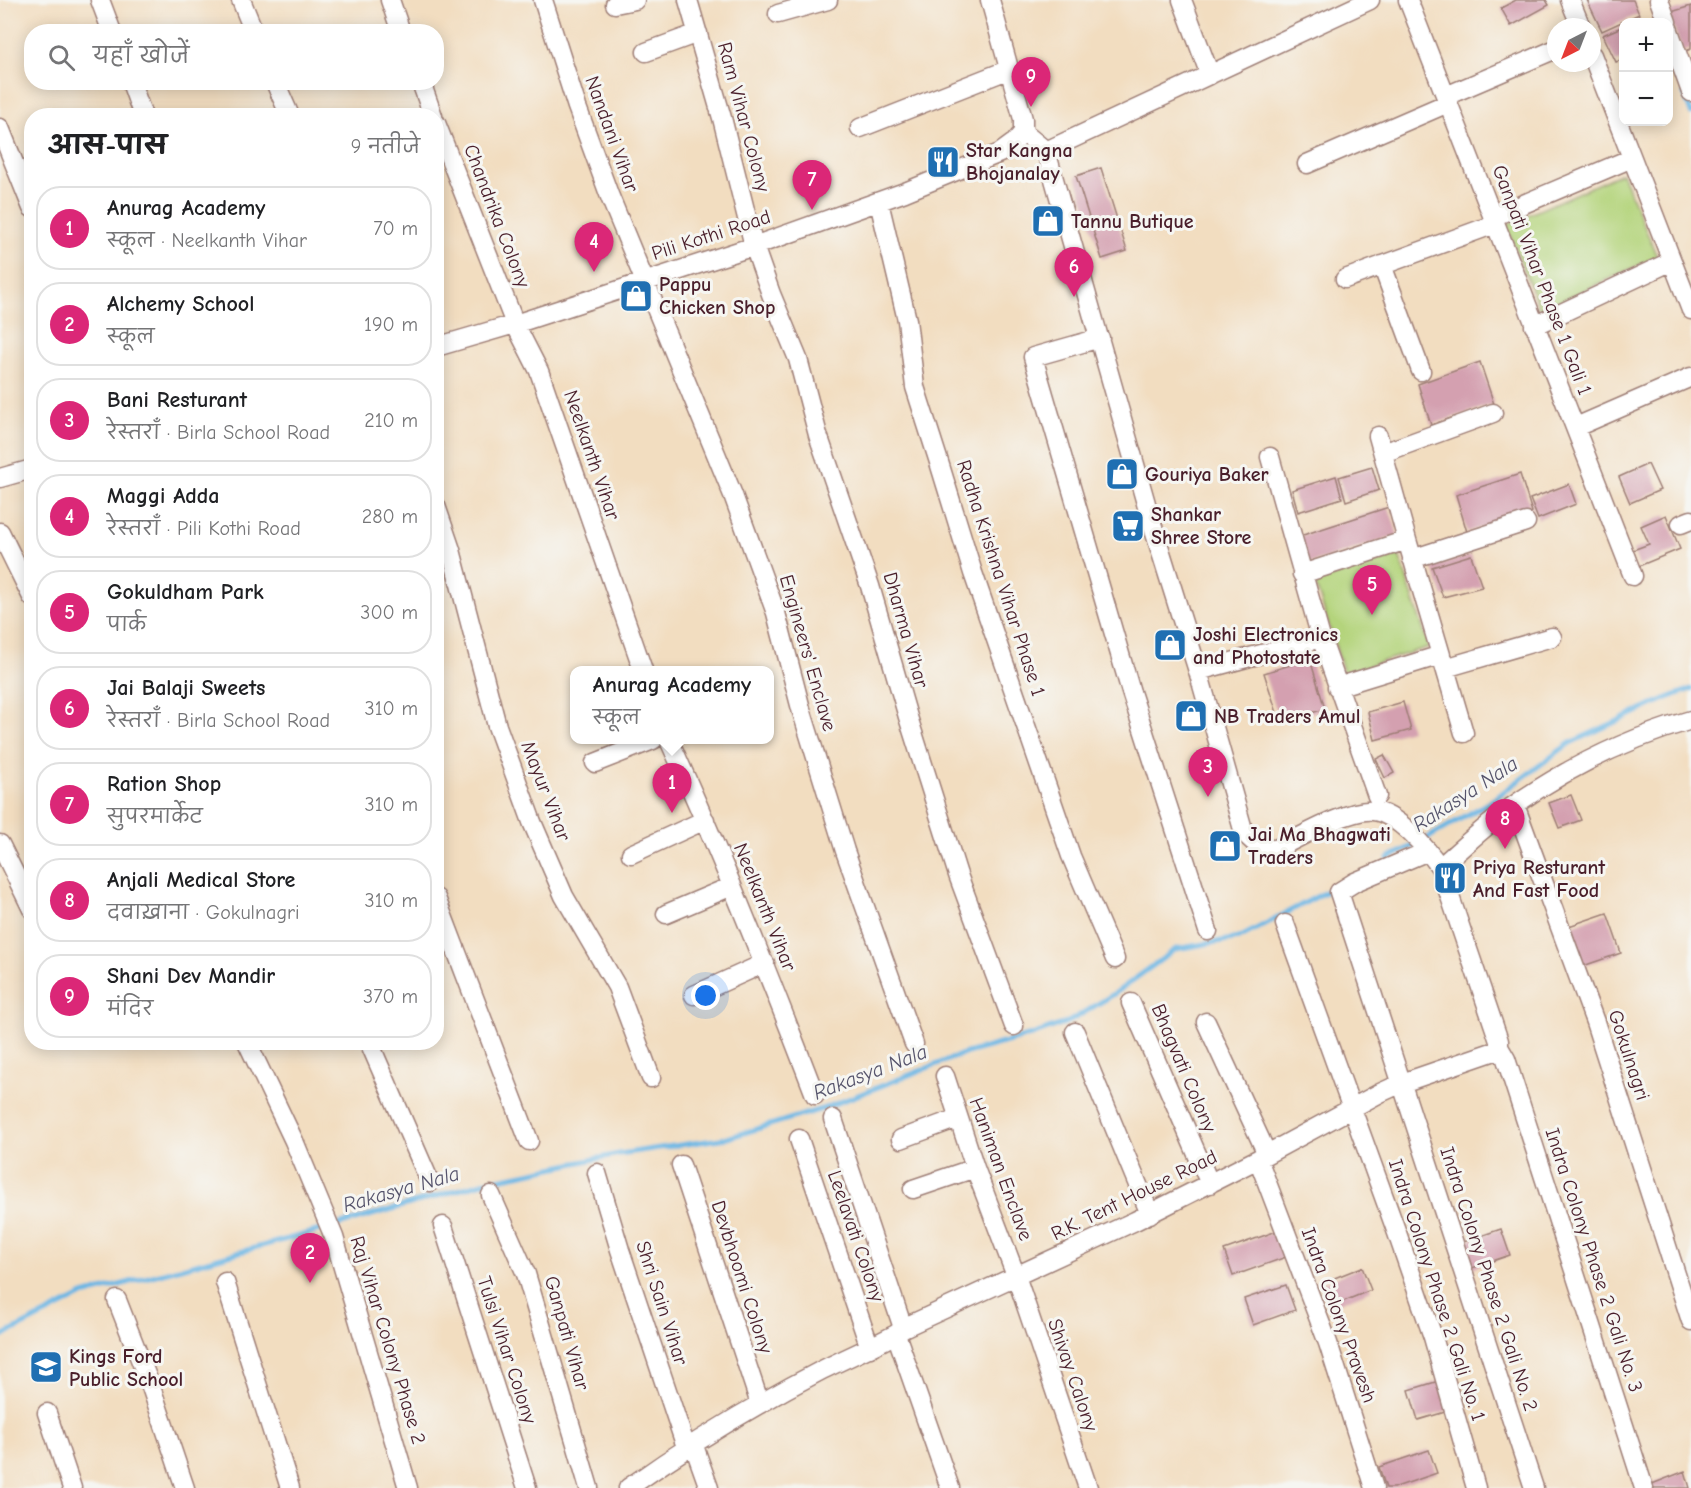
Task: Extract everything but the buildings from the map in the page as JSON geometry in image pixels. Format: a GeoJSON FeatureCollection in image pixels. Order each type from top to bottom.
{"type":"FeatureCollection","features":[{"type":"Feature","properties":{"kind":"street"},"geometry":{"type":"LineString","coordinates":[[100,0],[109,24]]}},
{"type":"Feature","properties":{"kind":"street"},"geometry":{"type":"LineString","coordinates":[[241,0],[251,24]]}},
{"type":"Feature","properties":{"kind":"street"},"geometry":{"type":"LineString","coordinates":[[390,0],[398,24]]}},
{"type":"Feature","properties":{"kind":"street","name":"Nandani Vihar"},"geometry":{"type":"LineString","coordinates":[[543,0],[577,107],[645,280]]}},
{"type":"Feature","properties":{"kind":"street"},"geometry":{"type":"LineString","coordinates":[[615,4],[635,0]]}},
{"type":"Feature","properties":{"kind":"street","name":"Ram Vihar Colony"},"geometry":{"type":"LineString","coordinates":[[688,0],[722,118],[754,246]]}},
{"type":"Feature","properties":{"kind":"street"},"geometry":{"type":"LineString","coordinates":[[778,14],[828,0]]}},
{"type":"Feature","properties":{"kind":"street"},"geometry":{"type":"LineString","coordinates":[[990,0],[1023,119],[1023,132],[1046,151],[1149,514],[1198,671],[1244,833],[1257,845],[1274,850],[1352,813],[1374,810],[1399,822],[1440,867],[1499,1041],[1499,1047]]}},
{"type":"Feature","properties":{"kind":"street"},"geometry":{"type":"LineString","coordinates":[[1182,0],[1210,75]]}},
{"type":"Feature","properties":{"kind":"street"},"geometry":{"type":"LineString","coordinates":[[1046,151],[1370,0]]}},
{"type":"Feature","properties":{"kind":"street","name":"Ganpati Vihar Phase 1 Gali 1"},"geometry":{"type":"LineString","coordinates":[[1408,0],[1633,576]]}},
{"type":"Feature","properties":{"kind":"street"},"geometry":{"type":"LineString","coordinates":[[1570,0],[1577,18]]}},
{"type":"Feature","properties":{"kind":"street"},"geometry":{"type":"LineString","coordinates":[[1659,0],[1665,18]]}},
{"type":"Feature","properties":{"kind":"street"},"geometry":{"type":"LineString","coordinates":[[646,52],[698,33]]}},
{"type":"Feature","properties":{"kind":"street"},"geometry":{"type":"LineString","coordinates":[[1673,42],[1691,92]]}},
{"type":"Feature","properties":{"kind":"street"},"geometry":{"type":"LineString","coordinates":[[1307,164],[1547,53]]}},
{"type":"Feature","properties":{"kind":"street"},"geometry":{"type":"LineString","coordinates":[[860,128],[1010,69]]}},
{"type":"Feature","properties":{"kind":"street"},"geometry":{"type":"LineString","coordinates":[[1599,72],[1691,310]]}},
{"type":"Feature","properties":{"kind":"street"},"geometry":{"type":"LineString","coordinates":[[134,90],[140,108]]}},
{"type":"Feature","properties":{"kind":"street"},"geometry":{"type":"LineString","coordinates":[[279,90],[286,108]]}},
{"type":"Feature","properties":{"kind":"street"},"geometry":{"type":"LineString","coordinates":[[424,90],[431,108]]}},
{"type":"Feature","properties":{"kind":"street"},"geometry":{"type":"LineString","coordinates":[[0,128],[24,188]]}},
{"type":"Feature","properties":{"kind":"street","name":"Pili Kothi Road"},"geometry":{"type":"LineString","coordinates":[[444,345],[515,324],[754,246],[879,202],[1000,153],[1015,142],[1023,132]]}},
{"type":"Feature","properties":{"kind":"street","name":"Chandrika Colony"},"geometry":{"type":"LineString","coordinates":[[444,143],[515,324]]}},
{"type":"Feature","properties":{"kind":"street"},"geometry":{"type":"LineString","coordinates":[[1346,279],[1494,221],[1632,158]]}},
{"type":"Feature","properties":{"kind":"street","name":"Radha Krishna Vihar Phase 1"},"geometry":{"type":"LineString","coordinates":[[879,202],[907,320],[915,387],[941,471],[973,573],[1067,845],[1115,959]]}},
{"type":"Feature","properties":{"kind":"street","name":"Dharma Vihar"},"geometry":{"type":"LineString","coordinates":[[754,246],[798,359],[818,435],[870,586],[908,717],[958,875],[1014,1026]]}},
{"type":"Feature","properties":{"kind":"street"},"geometry":{"type":"LineString","coordinates":[[1534,326],[1672,261]]}},
{"type":"Feature","properties":{"kind":"street"},"geometry":{"type":"LineString","coordinates":[[1382,265],[1421,371]]}},
{"type":"Feature","properties":{"kind":"street","name":"Engineers' Enclave"},"geometry":{"type":"LineString","coordinates":[[645,280],[650,297],[733,495],[776,613],[801,709],[845,851],[914,1044]]}},
{"type":"Feature","properties":{"kind":"street","name":"Neelkanth Vihar"},"geometry":{"type":"LineString","coordinates":[[515,324],[539,371],[642,666]]}},
{"type":"Feature","properties":{"kind":"street"},"geometry":{"type":"LineString","coordinates":[[1100,338],[1033,357],[1131,692],[1208,931]]}},
{"type":"Feature","properties":{"kind":"street"},"geometry":{"type":"LineString","coordinates":[[1576,427],[1691,377]]}},
{"type":"Feature","properties":{"kind":"street"},"geometry":{"type":"LineString","coordinates":[[1464,734],[1381,445],[1493,413]]}},
{"type":"Feature","properties":{"kind":"street"},"geometry":{"type":"LineString","coordinates":[[1270,457],[1321,638],[1377,796]]}},
{"type":"Feature","properties":{"kind":"street"},"geometry":{"type":"LineString","coordinates":[[0,478],[24,471]]}},
{"type":"Feature","properties":{"kind":"street"},"geometry":{"type":"LineString","coordinates":[[1412,559],[1526,522]]}},
{"type":"Feature","properties":{"kind":"street","name":"Mayur Vihar"},"geometry":{"type":"LineString","coordinates":[[444,529],[497,726],[524,801],[564,896],[617,987],[651,1078]]}},
{"type":"Feature","properties":{"kind":"street"},"geometry":{"type":"LineString","coordinates":[[0,532],[24,581]]}},
{"type":"Feature","properties":{"kind":"street"},"geometry":{"type":"LineString","coordinates":[[1302,574],[1407,540]]}},
{"type":"Feature","properties":{"kind":"street"},"geometry":{"type":"LineString","coordinates":[[1337,687],[1552,637]]}},
{"type":"Feature","properties":{"kind":"street"},"geometry":{"type":"LineString","coordinates":[[1198,671],[1321,638]]}},
{"type":"Feature","properties":{"kind":"street"},"geometry":{"type":"LineString","coordinates":[[1440,867],[1494,820],[1515,805],[1608,750],[1691,720]]}},
{"type":"Feature","properties":{"kind":"street"},"geometry":{"type":"LineString","coordinates":[[595,763],[643,744]]}},
{"type":"Feature","properties":{"kind":"street","name":"Neelkanth Vihar"},"geometry":{"type":"LineString","coordinates":[[671,744],[765,963],[815,1095]]}},
{"type":"Feature","properties":{"kind":"street","name":"Gokulnagri"},"geometry":{"type":"LineString","coordinates":[[1515,805],[1595,1022],[1691,1321]]}},
{"type":"Feature","properties":{"kind":"street"},"geometry":{"type":"LineString","coordinates":[[631,854],[705,820]]}},
{"type":"Feature","properties":{"kind":"street"},"geometry":{"type":"LineString","coordinates":[[0,844],[24,893]]}},
{"type":"Feature","properties":{"kind":"street","name":"Indra Colony Phase 2 Gali No. 2"},"geometry":{"type":"LineString","coordinates":[[1426,849],[1355,882],[1339,892],[1534,1488]]}},
{"type":"Feature","properties":{"kind":"street"},"geometry":{"type":"LineString","coordinates":[[666,914],[732,886]]}},
{"type":"Feature","properties":{"kind":"street"},"geometry":{"type":"LineString","coordinates":[[444,919],[529,1142]]}},
{"type":"Feature","properties":{"kind":"street","name":"Indra Colony Phase 2 Gali No. 1"},"geometry":{"type":"LineString","coordinates":[[1285,924],[1433,1337],[1476,1488]]}},
{"type":"Feature","properties":{"kind":"street"},"geometry":{"type":"LineString","coordinates":[[694,995],[765,963]]}},
{"type":"Feature","properties":{"kind":"street","name":"Bhagvati Colony"},"geometry":{"type":"LineString","coordinates":[[1131,1003],[1210,1184]]}},
{"type":"Feature","properties":{"kind":"street","name":"Indra Colony Pravesh"},"geometry":{"type":"LineString","coordinates":[[1206,1022],[1262,1156],[1328,1343],[1374,1488]]}},
{"type":"Feature","properties":{"kind":"street"},"geometry":{"type":"LineString","coordinates":[[1075,1032],[1150,1214]]}},
{"type":"Feature","properties":{"kind":"street","name":"R.K. Tent House Road"},"geometry":{"type":"LineString","coordinates":[[628,1488],[690,1445],[760,1404],[900,1331],[1150,1214],[1402,1083],[1499,1047]]}},
{"type":"Feature","properties":{"kind":"street","name":"Indra Colony Phase 2 Gali No. 3"},"geometry":{"type":"LineString","coordinates":[[1499,1047],[1506,1059],[1644,1488]]}},
{"type":"Feature","properties":{"kind":"street","name":"Raj Vihar Colony Phase 2"},"geometry":{"type":"LineString","coordinates":[[251,1050],[294,1141],[334,1237],[408,1488]]}},
{"type":"Feature","properties":{"kind":"street"},"geometry":{"type":"LineString","coordinates":[[372,1050],[430,1182]]}},
{"type":"Feature","properties":{"kind":"street","name":"Haniman Enclave"},"geometry":{"type":"LineString","coordinates":[[945,1076],[975,1168],[1016,1276]]}},
{"type":"Feature","properties":{"kind":"street"},"geometry":{"type":"LineString","coordinates":[[901,1138],[958,1118]]}},
{"type":"Feature","properties":{"kind":"street"},"geometry":{"type":"LineString","coordinates":[[833,1119],[950,1488]]}},
{"type":"Feature","properties":{"kind":"street","name":"Leelavati Colony"},"geometry":{"type":"LineString","coordinates":[[800,1139],[870,1348]]}},
{"type":"Feature","properties":{"kind":"street","name":"Devbhoomi Colony"},"geometry":{"type":"LineString","coordinates":[[681,1165],[760,1404]]}},
{"type":"Feature","properties":{"kind":"street"},"geometry":{"type":"LineString","coordinates":[[913,1189],[975,1168]]}},
{"type":"Feature","properties":{"kind":"street","name":"Shri Sain Vihar"},"geometry":{"type":"LineString","coordinates":[[597,1173],[620,1250],[690,1445],[709,1488]]}},
{"type":"Feature","properties":{"kind":"street","name":"Ganpati Vihar"},"geometry":{"type":"LineString","coordinates":[[491,1195],[526,1274],[589,1488]]}},
{"type":"Feature","properties":{"kind":"street","name":"Tulsi Vihar Colony"},"geometry":{"type":"LineString","coordinates":[[443,1226],[527,1488]]}},
{"type":"Feature","properties":{"kind":"street","name":"Shivay Calony"},"geometry":{"type":"LineString","coordinates":[[1016,1276],[1088,1488]]}},
{"type":"Feature","properties":{"kind":"street"},"geometry":{"type":"LineString","coordinates":[[225,1282],[290,1488]]}},
{"type":"Feature","properties":{"kind":"street"},"geometry":{"type":"LineString","coordinates":[[117,1300],[151,1387],[185,1488]]}},
{"type":"Feature","properties":{"kind":"street"},"geometry":{"type":"LineString","coordinates":[[47,1413],[72,1488]]}},
{"type":"Feature","properties":{"kind":"green space"},"geometry":{"type":"Polygon","coordinates":[[[1622,173],[1657,257],[1540,310],[1506,225],[1622,173]]]}},
{"type":"Feature","properties":{"kind":"green space"},"geometry":{"type":"Polygon","coordinates":[[[1399,555],[1429,647],[1344,673],[1315,582],[1399,555]]]}},
{"type":"Feature","properties":{"kind":"waterway"},"geometry":{"type":"LineString","coordinates":[[1684,93],[1691,113]]}},
{"type":"Feature","properties":{"kind":"waterway","name":"Rakasya Nala"},"geometry":{"type":"LineString","coordinates":[[1388,858],[1421,842],[1491,801],[1570,743],[1691,689]]}},
{"type":"Feature","properties":{"kind":"waterway","name":"Rakasya Nala"},"geometry":{"type":"LineString","coordinates":[[0,1337],[83,1295],[489,1181],[619,1154],[727,1138],[822,1109],[963,1054],[1032,1035],[1070,1021],[1114,994],[1176,949],[1239,938],[1335,887]]}},
{"type":"Feature","properties":{"kind":"place","name":"Shani Dev Mandir"},"geometry":{"type":"Point","coordinates":[1031,107]}},
{"type":"Feature","properties":{"kind":"place","name":"Star Kangna Bhojanalay"},"geometry":{"type":"Point","coordinates":[943,162]}},
{"type":"Feature","properties":{"kind":"place","name":"Ration Shop"},"geometry":{"type":"Point","coordinates":[812,210]}},
{"type":"Feature","properties":{"kind":"place","name":"Tannu Butique"},"geometry":{"type":"Point","coordinates":[1048,221]}},
{"type":"Feature","properties":{"kind":"place","name":"Maggi Adda"},"geometry":{"type":"Point","coordinates":[594,272]}},
{"type":"Feature","properties":{"kind":"place","name":"Pappu Chicken Shop"},"geometry":{"type":"Point","coordinates":[636,296]}},
{"type":"Feature","properties":{"kind":"place","name":"Jai Balaji Sweets"},"geometry":{"type":"Point","coordinates":[1074,297]}},
{"type":"Feature","properties":{"kind":"place","name":"Gouriya Baker"},"geometry":{"type":"Point","coordinates":[1122,474]}},
{"type":"Feature","properties":{"kind":"place","name":"Shankar Shree Store"},"geometry":{"type":"Point","coordinates":[1128,526]}},
{"type":"Feature","properties":{"kind":"place","name":"Gokuldham Park"},"geometry":{"type":"Point","coordinates":[1372,615]}},
{"type":"Feature","properties":{"kind":"place","name":"Joshi Electronics and Photostate"},"geometry":{"type":"Point","coordinates":[1170,645]}},
{"type":"Feature","properties":{"kind":"place","name":"NB Traders Amul"},"geometry":{"type":"Point","coordinates":[1191,716]}},
{"type":"Feature","properties":{"kind":"place","name":"Bani Resturant"},"geometry":{"type":"Point","coordinates":[1208,797]}},
{"type":"Feature","properties":{"kind":"place","name":"Anurag Academy"},"geometry":{"type":"Point","coordinates":[672,813]}},
{"type":"Feature","properties":{"kind":"place","name":"Jai Ma Bhagwati Traders"},"geometry":{"type":"Point","coordinates":[1225,846]}},
{"type":"Feature","properties":{"kind":"place","name":"Anjali Medical Store"},"geometry":{"type":"Point","coordinates":[1505,849]}},
{"type":"Feature","properties":{"kind":"place","name":"Priya Resturant And Fast Food"},"geometry":{"type":"Point","coordinates":[1450,878]}},
{"type":"Feature","properties":{"kind":"place","name":"Alchemy School"},"geometry":{"type":"Point","coordinates":[310,1283]}},
{"type":"Feature","properties":{"kind":"place","name":"Kings Ford Public School"},"geometry":{"type":"Point","coordinates":[46,1367]}}]}
